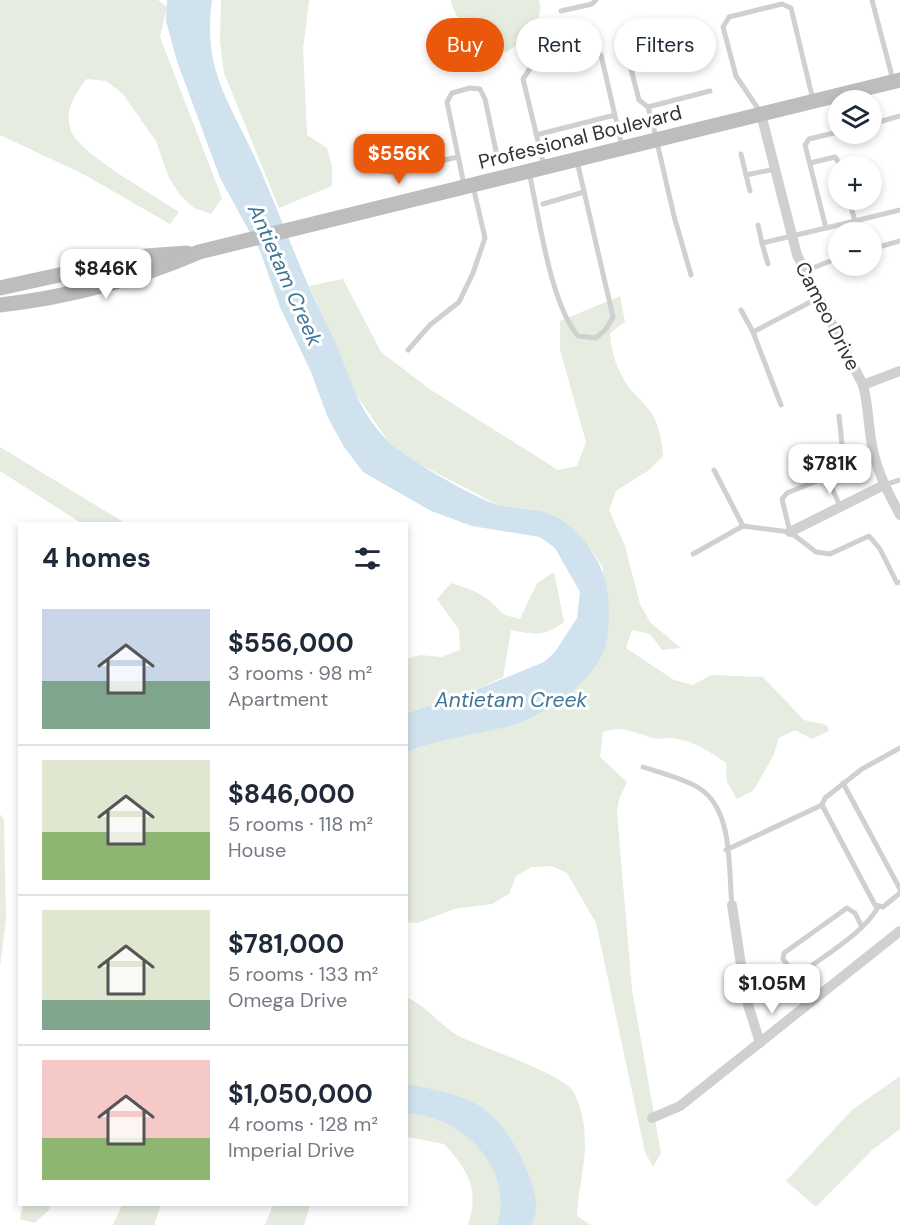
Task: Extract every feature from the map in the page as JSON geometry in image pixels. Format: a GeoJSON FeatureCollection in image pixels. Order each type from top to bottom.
{"type":"FeatureCollection","features":[{"type":"Feature","properties":{"kind":"street","name":"Professional Boulevard"},"geometry":{"type":"LineString","coordinates":[[868,90],[897,81]]}},
{"type":"Feature","properties":{"kind":"street","name":"Professional Boulevard"},"geometry":{"type":"LineString","coordinates":[[0,305],[27,302],[152,272],[199,252],[813,101],[828,99]]}},
{"type":"Feature","properties":{"kind":"street","name":"Cameo Drive"},"geometry":{"type":"LineString","coordinates":[[761,114],[791,236],[818,298],[863,385],[868,406],[872,448],[884,484],[900,515]]}},
{"type":"Feature","properties":{"kind":"street","name":"Professional Boulevard"},"geometry":{"type":"LineString","coordinates":[[0,288],[146,256],[199,252]]}},
{"type":"Feature","properties":{"kind":"street"},"geometry":{"type":"LineString","coordinates":[[863,385],[900,371]]}},
{"type":"Feature","properties":{"kind":"street"},"geometry":{"type":"LineString","coordinates":[[790,532],[884,484]]}},
{"type":"Feature","properties":{"kind":"street"},"geometry":{"type":"LineString","coordinates":[[732,905],[746,998],[760,1043]]}},
{"type":"Feature","properties":{"kind":"street"},"geometry":{"type":"LineString","coordinates":[[652,1118],[680,1107],[900,932]]}},
{"type":"Feature","properties":{"kind":"lane"},"geometry":{"type":"LineString","coordinates":[[561,11],[592,4],[596,0]]}},
{"type":"Feature","properties":{"kind":"lane"},"geometry":{"type":"LineString","coordinates":[[872,0],[897,81]]}},
{"type":"Feature","properties":{"kind":"lane"},"geometry":{"type":"LineString","coordinates":[[761,114],[736,76],[723,27],[729,17],[782,4],[791,8],[813,101]]}},
{"type":"Feature","properties":{"kind":"lane"},"geometry":{"type":"LineString","coordinates":[[576,159],[613,317],[606,329],[596,338],[578,336],[569,325],[560,303],[537,169],[536,135],[523,79],[531,67],[597,53],[603,59],[623,148]]}},
{"type":"Feature","properties":{"kind":"lane"},"geometry":{"type":"LineString","coordinates":[[632,72],[639,100],[648,107],[691,275]]}},
{"type":"Feature","properties":{"kind":"lane"},"geometry":{"type":"LineString","coordinates":[[408,350],[430,325],[459,302],[473,273],[485,237],[458,157],[448,98],[452,93],[470,88],[480,89],[485,99],[496,152]]}},
{"type":"Feature","properties":{"kind":"lane"},"geometry":{"type":"LineString","coordinates":[[648,107],[710,91]]}},
{"type":"Feature","properties":{"kind":"lane"},"geometry":{"type":"LineString","coordinates":[[536,135],[615,115]]}},
{"type":"Feature","properties":{"kind":"lane"},"geometry":{"type":"LineString","coordinates":[[882,121],[900,116]]}},
{"type":"Feature","properties":{"kind":"lane"},"geometry":{"type":"LineString","coordinates":[[826,228],[805,145],[809,139],[828,134]]}},
{"type":"Feature","properties":{"kind":"lane"},"geometry":{"type":"LineString","coordinates":[[741,154],[750,191]]}},
{"type":"Feature","properties":{"kind":"lane"},"geometry":{"type":"LineString","coordinates":[[362,160],[382,171],[391,172],[458,157]]}},
{"type":"Feature","properties":{"kind":"lane"},"geometry":{"type":"LineString","coordinates":[[810,163],[828,159]]}},
{"type":"Feature","properties":{"kind":"lane"},"geometry":{"type":"LineString","coordinates":[[746,175],[775,169]]}},
{"type":"Feature","properties":{"kind":"lane"},"geometry":{"type":"LineString","coordinates":[[543,204],[584,192]]}},
{"type":"Feature","properties":{"kind":"lane"},"geometry":{"type":"LineString","coordinates":[[852,210],[855,221]]}},
{"type":"Feature","properties":{"kind":"lane"},"geometry":{"type":"LineString","coordinates":[[762,243],[900,210]]}},
{"type":"Feature","properties":{"kind":"lane"},"geometry":{"type":"LineString","coordinates":[[758,225],[768,264]]}},
{"type":"Feature","properties":{"kind":"lane"},"geometry":{"type":"LineString","coordinates":[[882,246],[900,241]]}},
{"type":"Feature","properties":{"kind":"lane"},"geometry":{"type":"LineString","coordinates":[[805,271],[828,262]]}},
{"type":"Feature","properties":{"kind":"lane"},"geometry":{"type":"LineString","coordinates":[[753,332],[818,298]]}},
{"type":"Feature","properties":{"kind":"lane"},"geometry":{"type":"LineString","coordinates":[[741,310],[753,332],[781,405]]}},
{"type":"Feature","properties":{"kind":"lane"},"geometry":{"type":"LineString","coordinates":[[790,532],[784,495],[827,477],[841,469],[844,463],[838,416]]}},
{"type":"Feature","properties":{"kind":"lane"},"geometry":{"type":"LineString","coordinates":[[714,470],[743,526]]}},
{"type":"Feature","properties":{"kind":"lane"},"geometry":{"type":"LineString","coordinates":[[827,477],[840,506]]}},
{"type":"Feature","properties":{"kind":"lane"},"geometry":{"type":"LineString","coordinates":[[884,484],[900,480]]}},
{"type":"Feature","properties":{"kind":"lane"},"geometry":{"type":"LineString","coordinates":[[693,554],[743,526],[790,532],[816,552],[830,554],[869,536],[880,549],[897,583],[900,582]]}},
{"type":"Feature","properties":{"kind":"lane"},"geometry":{"type":"LineString","coordinates":[[726,850],[822,805],[825,798],[843,783],[874,761],[900,748]]}},
{"type":"Feature","properties":{"kind":"lane"},"geometry":{"type":"LineString","coordinates":[[643,767],[690,784],[709,797],[721,816],[732,905]]}},
{"type":"Feature","properties":{"kind":"lane"},"geometry":{"type":"LineString","coordinates":[[798,979],[862,927],[874,916],[878,908],[900,891],[843,783]]}},
{"type":"Feature","properties":{"kind":"lane"},"geometry":{"type":"LineString","coordinates":[[822,805],[878,908]]}},
{"type":"Feature","properties":{"kind":"lane"},"geometry":{"type":"LineString","coordinates":[[813,1001],[783,959],[784,953],[847,908],[855,913],[862,927]]}},
{"type":"Feature","properties":{"kind":"shaded area"},"geometry":{"type":"Polygon","coordinates":[[[0,0],[158,0],[167,7],[160,37],[222,198],[211,214],[194,208],[180,195],[169,178],[156,141],[122,93],[106,81],[87,79],[78,91],[69,111],[72,133],[90,153],[179,212],[170,224],[83,174],[0,135],[0,0]]]}},
{"type":"Feature","properties":{"kind":"shaded area"},"geometry":{"type":"Polygon","coordinates":[[[221,0],[309,0],[303,49],[307,135],[327,148],[332,166],[332,186],[279,208],[224,73],[220,42],[221,0]]]}},
{"type":"Feature","properties":{"kind":"shaded area"},"geometry":{"type":"Polygon","coordinates":[[[451,0],[539,0],[540,8],[538,18],[516,18],[516,45],[504,52],[504,18],[459,18],[451,0]]]}},
{"type":"Feature","properties":{"kind":"shaded area"},"geometry":{"type":"Polygon","coordinates":[[[343,279],[381,352],[431,390],[558,470],[577,466],[586,442],[560,350],[560,321],[620,296],[625,322],[610,333],[613,354],[628,386],[655,419],[663,456],[649,470],[616,491],[609,510],[625,546],[640,604],[650,622],[681,648],[662,650],[650,634],[632,630],[626,648],[674,680],[693,685],[711,675],[763,677],[804,720],[827,725],[829,731],[812,739],[795,730],[779,738],[773,756],[754,790],[737,799],[727,782],[726,763],[700,747],[678,739],[655,739],[616,729],[603,732],[600,757],[627,782],[619,799],[617,813],[632,990],[661,1153],[653,1167],[645,1152],[596,923],[567,873],[552,866],[532,867],[516,876],[509,894],[492,904],[454,909],[418,923],[408,922],[408,752],[529,719],[549,708],[593,670],[603,568],[594,553],[568,526],[532,509],[500,506],[406,457],[388,441],[351,387],[335,341],[309,286],[343,279]]]}},
{"type":"Feature","properties":{"kind":"shaded area"},"geometry":{"type":"Polygon","coordinates":[[[0,447],[123,522],[79,522],[0,471],[0,447]]]}},
{"type":"Feature","properties":{"kind":"shaded area"},"geometry":{"type":"Polygon","coordinates":[[[554,572],[564,622],[539,634],[511,630],[503,677],[468,693],[408,713],[408,658],[420,655],[441,657],[460,650],[459,630],[437,599],[451,583],[479,594],[503,613],[520,619],[537,583],[554,572]]]}},
{"type":"Feature","properties":{"kind":"shaded area"},"geometry":{"type":"Polygon","coordinates":[[[0,814],[4,820],[6,920],[0,967],[0,814]]]}},
{"type":"Feature","properties":{"kind":"shaded area"},"geometry":{"type":"Polygon","coordinates":[[[408,998],[461,1037],[553,1076],[572,1090],[581,1110],[585,1140],[577,1216],[591,1225],[532,1225],[536,1205],[450,1094],[408,1084],[408,998]]]}},
{"type":"Feature","properties":{"kind":"shaded area"},"geometry":{"type":"Polygon","coordinates":[[[900,1076],[900,1129],[872,1150],[816,1207],[786,1181],[852,1110],[900,1076]]]}},
{"type":"Feature","properties":{"kind":"shaded area"},"geometry":{"type":"Polygon","coordinates":[[[408,1114],[427,1117],[447,1124],[479,1149],[491,1166],[498,1184],[501,1204],[497,1225],[468,1225],[473,1201],[470,1181],[460,1163],[444,1144],[408,1137],[408,1114]]]}},
{"type":"Feature","properties":{"kind":"shaded area"},"geometry":{"type":"Polygon","coordinates":[[[23,1206],[50,1206],[49,1210],[34,1223],[20,1219],[23,1206]]]}},
{"type":"Feature","properties":{"kind":"shaded area"},"geometry":{"type":"Polygon","coordinates":[[[121,1206],[161,1206],[154,1225],[113,1225],[121,1206]]]}},
{"type":"Feature","properties":{"kind":"shaded area"},"geometry":{"type":"Polygon","coordinates":[[[273,1206],[310,1206],[304,1225],[265,1225],[273,1206]]]}},
{"type":"Feature","properties":{"kind":"water","name":"Antietam Creek"},"geometry":{"type":"Polygon","coordinates":[[[167,0],[212,0],[211,42],[219,81],[260,169],[355,393],[377,429],[409,457],[477,496],[502,506],[535,510],[554,516],[574,530],[591,550],[603,572],[608,596],[605,647],[597,664],[578,686],[543,712],[519,723],[434,743],[408,752],[408,713],[468,693],[544,662],[555,652],[577,618],[580,592],[555,548],[540,537],[472,526],[431,511],[363,472],[344,447],[328,418],[311,372],[280,307],[260,251],[220,178],[177,61],[166,21],[167,0]]]}},
{"type":"Feature","properties":{"kind":"water"},"geometry":{"type":"Polygon","coordinates":[[[408,1084],[461,1097],[488,1112],[508,1135],[529,1176],[536,1205],[532,1225],[497,1225],[501,1204],[498,1184],[491,1166],[479,1149],[464,1135],[447,1124],[427,1117],[408,1114],[408,1084]]]}}]}
